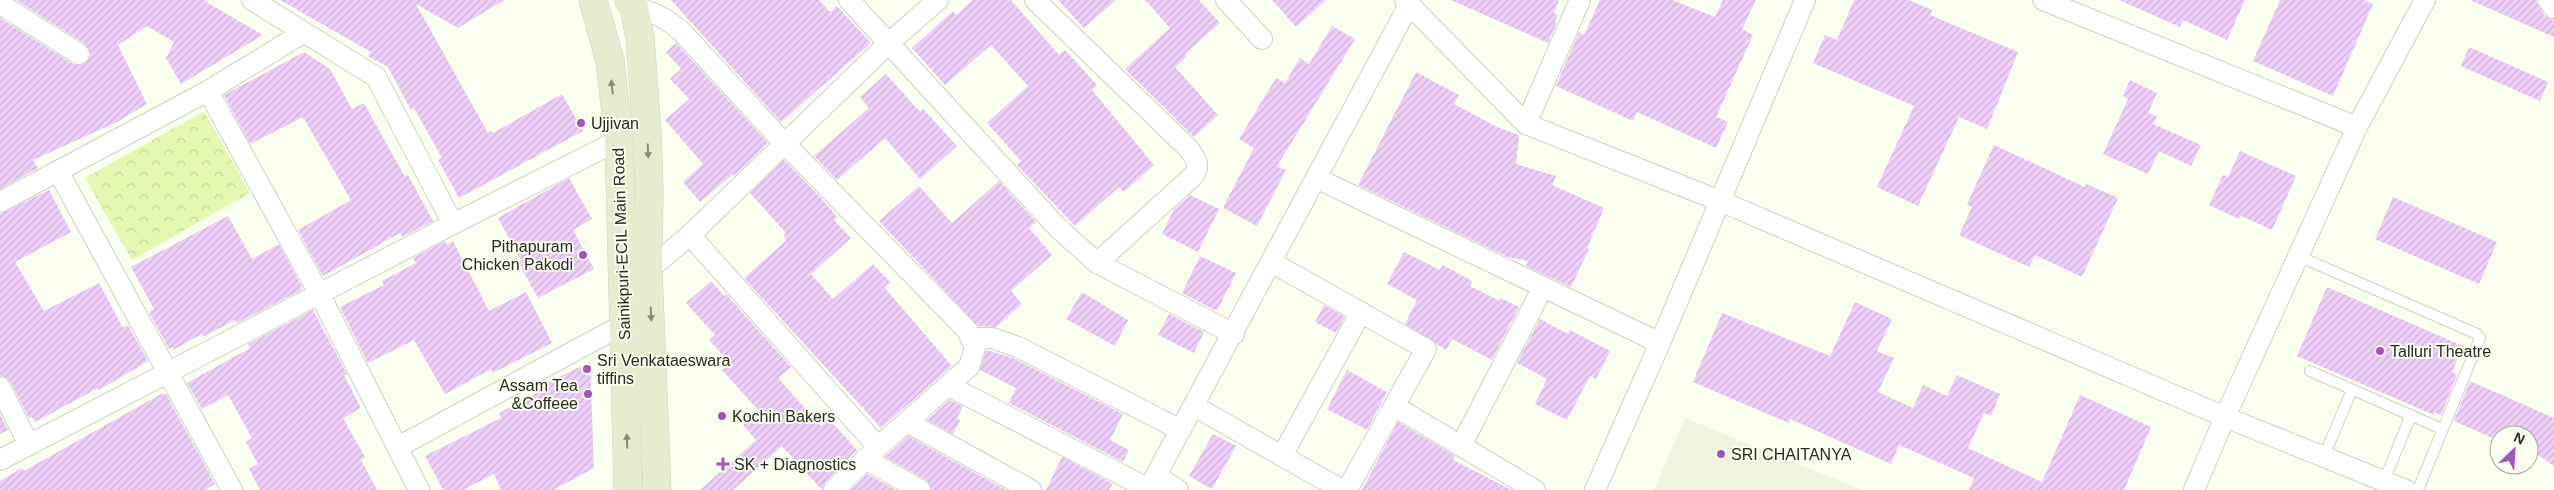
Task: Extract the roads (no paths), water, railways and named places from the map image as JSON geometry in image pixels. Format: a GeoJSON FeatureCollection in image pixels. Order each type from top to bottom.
{"type":"FeatureCollection","features":[{"type":"Feature","properties":{"kind":"main road","name":"Sainikpuri-ECIL Main Road"},"geometry":{"type":"LineString","coordinates":[[593,0],[610,61],[618,140],[628,490]]}},
{"type":"Feature","properties":{"kind":"main road","name":"Sainikpuri-ECIL Main Road"},"geometry":{"type":"LineString","coordinates":[[631,4],[640,38],[647,130],[649,190],[648,271],[657,490]]}},
{"type":"Feature","properties":{"kind":"street"},"geometry":{"type":"LineString","coordinates":[[252,0],[376,77],[452,224]]}},
{"type":"Feature","properties":{"kind":"street"},"geometry":{"type":"LineString","coordinates":[[849,0],[890,42],[1058,228],[1097,263],[1234,334]]}},
{"type":"Feature","properties":{"kind":"street"},"geometry":{"type":"LineString","coordinates":[[623,289],[648,271],[690,235],[890,42],[938,0]]}},
{"type":"Feature","properties":{"kind":"street"},"geometry":{"type":"LineString","coordinates":[[1035,0],[1189,149],[1198,162],[1197,170],[1193,176],[1097,263]]}},
{"type":"Feature","properties":{"kind":"street"},"geometry":{"type":"LineString","coordinates":[[1226,0],[1262,39]]}},
{"type":"Feature","properties":{"kind":"street"},"geometry":{"type":"LineString","coordinates":[[1526,124],[1580,0]]}},
{"type":"Feature","properties":{"kind":"street"},"geometry":{"type":"LineString","coordinates":[[1595,490],[1660,343],[1805,0]]}},
{"type":"Feature","properties":{"kind":"street"},"geometry":{"type":"LineString","coordinates":[[2043,0],[2357,127]]}},
{"type":"Feature","properties":{"kind":"street"},"geometry":{"type":"LineString","coordinates":[[2194,490],[2225,417],[2357,127],[2425,0]]}},
{"type":"Feature","properties":{"kind":"street"},"geometry":{"type":"LineString","coordinates":[[2548,0],[2554,8]]}},
{"type":"Feature","properties":{"kind":"street"},"geometry":{"type":"LineString","coordinates":[[1151,485],[1234,334],[1407,2],[1526,124],[1720,201],[2225,417],[2406,490]]}},
{"type":"Feature","properties":{"kind":"street"},"geometry":{"type":"LineString","coordinates":[[0,4],[78,54]]}},
{"type":"Feature","properties":{"kind":"street"},"geometry":{"type":"LineString","coordinates":[[631,4],[670,20],[785,144],[967,330],[971,338],[975,348],[972,362],[965,373],[872,453],[834,490]]}},
{"type":"Feature","properties":{"kind":"street"},"geometry":{"type":"LineString","coordinates":[[0,202],[208,91],[303,33]]}},
{"type":"Feature","properties":{"kind":"street"},"geometry":{"type":"LineString","coordinates":[[208,91],[320,295],[419,490]]}},
{"type":"Feature","properties":{"kind":"street"},"geometry":{"type":"LineString","coordinates":[[0,460],[320,295],[452,224],[618,140]]}},
{"type":"Feature","properties":{"kind":"street"},"geometry":{"type":"LineString","coordinates":[[58,171],[232,490]]}},
{"type":"Feature","properties":{"kind":"street"},"geometry":{"type":"LineString","coordinates":[[1316,178],[1660,343]]}},
{"type":"Feature","properties":{"kind":"street"},"geometry":{"type":"LineString","coordinates":[[690,235],[872,453],[920,490]]}},
{"type":"Feature","properties":{"kind":"street"},"geometry":{"type":"LineString","coordinates":[[1271,262],[1426,349],[1347,490]]}},
{"type":"Feature","properties":{"kind":"street"},"geometry":{"type":"LineString","coordinates":[[1461,446],[1543,287]]}},
{"type":"Feature","properties":{"kind":"street"},"geometry":{"type":"LineString","coordinates":[[1282,456],[1361,312]]}},
{"type":"Feature","properties":{"kind":"street"},"geometry":{"type":"LineString","coordinates":[[398,447],[624,324]]}},
{"type":"Feature","properties":{"kind":"street"},"geometry":{"type":"LineString","coordinates":[[971,338],[992,338],[1018,347],[1180,430]]}},
{"type":"Feature","properties":{"kind":"street"},"geometry":{"type":"LineString","coordinates":[[949,386],[1151,485],[1178,490]]}},
{"type":"Feature","properties":{"kind":"street"},"geometry":{"type":"LineString","coordinates":[[0,387],[30,445]]}},
{"type":"Feature","properties":{"kind":"street"},"geometry":{"type":"LineString","coordinates":[[1194,406],[1342,490]]}},
{"type":"Feature","properties":{"kind":"street"},"geometry":{"type":"LineString","coordinates":[[1394,406],[1535,490]]}},
{"type":"Feature","properties":{"kind":"street"},"geometry":{"type":"LineString","coordinates":[[907,422],[1031,490]]}},
{"type":"Feature","properties":{"kind":"lane"},"geometry":{"type":"LineString","coordinates":[[2298,256],[2476,334],[2480,338],[2418,490]]}},
{"type":"Feature","properties":{"kind":"lane"},"geometry":{"type":"LineString","coordinates":[[2310,371],[2442,429]]}},
{"type":"Feature","properties":{"kind":"lane"},"geometry":{"type":"LineString","coordinates":[[2324,456],[2352,390]]}},
{"type":"Feature","properties":{"kind":"lane"},"geometry":{"type":"LineString","coordinates":[[2384,481],[2411,415]]}},
{"type":"Feature","properties":{"kind":"place","name":"Ujjivan"},"geometry":{"type":"Point","coordinates":[581,123]}},
{"type":"Feature","properties":{"kind":"place","name":"Pithapuram Chicken Pakodi"},"geometry":{"type":"Point","coordinates":[583,255]}},
{"type":"Feature","properties":{"kind":"place","name":"Talluri Theatre"},"geometry":{"type":"Point","coordinates":[2380,351]}},
{"type":"Feature","properties":{"kind":"place","name":"Sri Venkataeswara tiffins"},"geometry":{"type":"Point","coordinates":[587,369]}},
{"type":"Feature","properties":{"kind":"place","name":"Assam Tea &Coffeee"},"geometry":{"type":"Point","coordinates":[588,394]}},
{"type":"Feature","properties":{"kind":"place","name":"Kochin Bakers"},"geometry":{"type":"Point","coordinates":[722,416]}},
{"type":"Feature","properties":{"kind":"place","name":"SRI CHAITANYA"},"geometry":{"type":"Point","coordinates":[1721,454]}},
{"type":"Feature","properties":{"kind":"place","name":"SK + Diagnostics"},"geometry":{"type":"Point","coordinates":[723,464]}}]}
